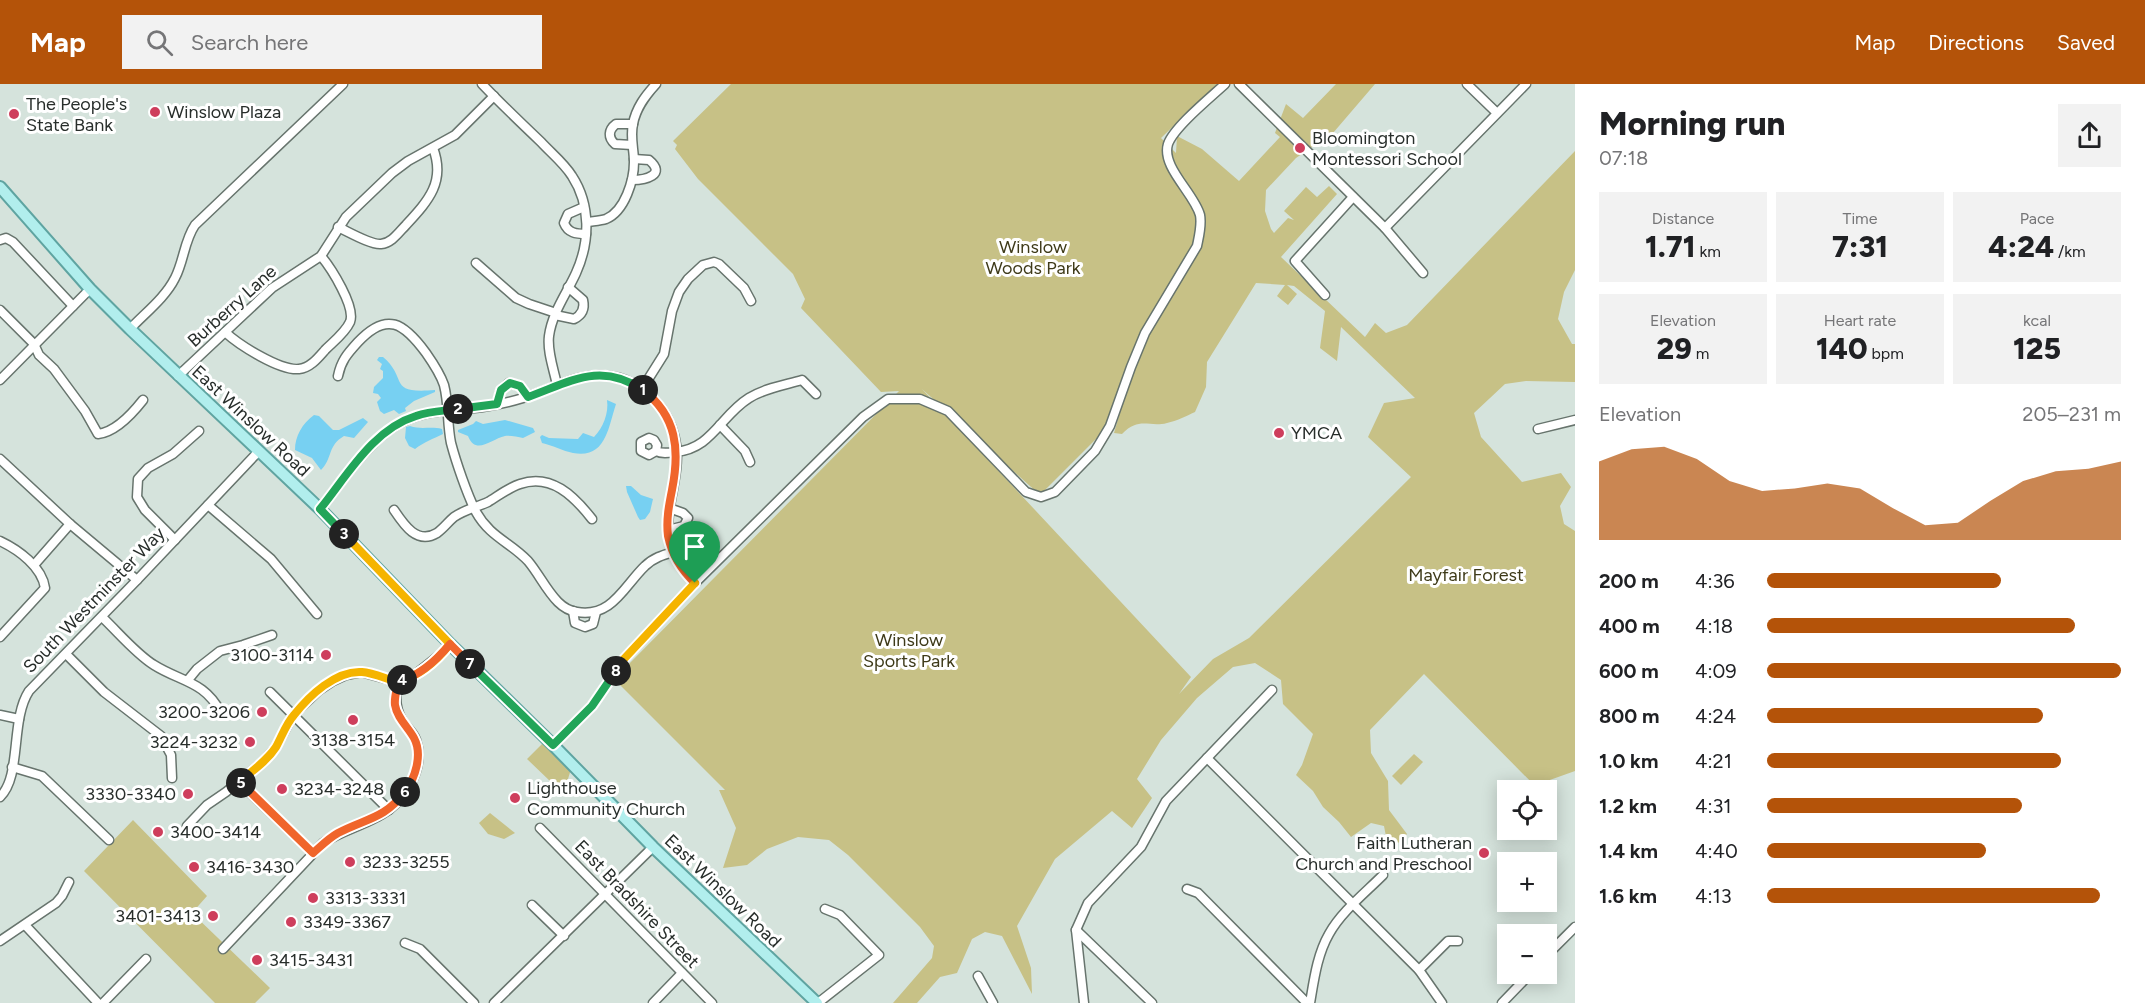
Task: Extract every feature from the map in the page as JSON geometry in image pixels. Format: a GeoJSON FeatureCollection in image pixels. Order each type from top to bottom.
{"type":"FeatureCollection","features":[{"type":"Feature","properties":{"kind":"main road","name":"East Winslow Road"},"geometry":{"type":"LineString","coordinates":[[0,187],[90,289],[130,329],[320,509],[450,644],[653,847],[818,1003]]}},
{"type":"Feature","properties":{"kind":"street"},"geometry":{"type":"LineString","coordinates":[[130,329],[172,283],[179,268],[185,243],[195,225],[343,84]]}},
{"type":"Feature","properties":{"kind":"street"},"geometry":{"type":"LineString","coordinates":[[482,84],[565,167],[577,185],[584,207],[587,222],[584,247],[577,271],[556,314],[549,336],[557,385]]}},
{"type":"Feature","properties":{"kind":"street"},"geometry":{"type":"LineString","coordinates":[[587,222],[605,219],[623,201],[632,180],[633,124],[637,110],[656,84]]}},
{"type":"Feature","properties":{"kind":"street"},"geometry":{"type":"LineString","coordinates":[[553,745],[592,706],[623,660],[695,583],[863,417],[888,399],[920,399],[948,411],[1026,492],[1041,497],[1054,492],[1095,451],[1110,426],[1145,333],[1197,246],[1200,215],[1171,164],[1167,152],[1168,143],[1178,129],[1225,84]]}},
{"type":"Feature","properties":{"kind":"street"},"geometry":{"type":"LineString","coordinates":[[1239,84],[1385,228],[1423,273]]}},
{"type":"Feature","properties":{"kind":"street"},"geometry":{"type":"LineString","coordinates":[[1467,84],[1497,113]]}},
{"type":"Feature","properties":{"kind":"street"},"geometry":{"type":"LineString","coordinates":[[1385,228],[1526,84]]}},
{"type":"Feature","properties":{"kind":"street","name":"Burberry Lane"},"geometry":{"type":"LineString","coordinates":[[178,376],[272,288],[321,256],[346,217],[401,166],[455,135],[494,96]]}},
{"type":"Feature","properties":{"kind":"street"},"geometry":{"type":"LineString","coordinates":[[632,145],[615,144],[610,134],[616,124],[633,124]]}},
{"type":"Feature","properties":{"kind":"street"},"geometry":{"type":"LineString","coordinates":[[338,227],[374,243],[383,244],[392,240],[423,207],[435,186],[438,166],[434,148]]}},
{"type":"Feature","properties":{"kind":"street"},"geometry":{"type":"LineString","coordinates":[[632,180],[646,180],[655,171],[654,165],[649,160],[634,159]]}},
{"type":"Feature","properties":{"kind":"street"},"geometry":{"type":"LineString","coordinates":[[1325,295],[1295,261],[1353,197]]}},
{"type":"Feature","properties":{"kind":"street"},"geometry":{"type":"LineString","coordinates":[[584,207],[568,214],[564,223],[572,233],[586,234]]}},
{"type":"Feature","properties":{"kind":"street"},"geometry":{"type":"LineString","coordinates":[[0,240],[6,238],[13,242],[73,306]]}},
{"type":"Feature","properties":{"kind":"street"},"geometry":{"type":"LineString","coordinates":[[225,332],[258,356],[296,369],[310,365],[345,331],[351,316],[349,306],[332,271],[321,256]]}},
{"type":"Feature","properties":{"kind":"street"},"geometry":{"type":"LineString","coordinates":[[642,389],[664,354],[672,311],[679,292],[688,279],[707,261],[719,264],[744,288],[751,301]]}},
{"type":"Feature","properties":{"kind":"street"},"geometry":{"type":"LineString","coordinates":[[476,263],[516,298],[571,320],[581,315],[583,300],[568,287]]}},
{"type":"Feature","properties":{"kind":"street"},"geometry":{"type":"LineString","coordinates":[[0,380],[90,289]]}},
{"type":"Feature","properties":{"kind":"street"},"geometry":{"type":"LineString","coordinates":[[0,310],[34,344],[39,355],[54,369],[85,411],[98,434],[107,433],[134,412],[143,400]]}},
{"type":"Feature","properties":{"kind":"street"},"geometry":{"type":"LineString","coordinates":[[338,376],[341,362],[366,334],[380,326],[395,325],[412,335],[435,366],[444,385],[452,445],[474,508],[490,532],[527,560],[556,600],[573,611],[596,612],[611,604],[649,563],[657,557],[673,552]]}},
{"type":"Feature","properties":{"kind":"street"},"geometry":{"type":"LineString","coordinates":[[320,509],[368,450],[389,429],[418,415],[497,404],[528,397],[576,377],[600,375],[622,378],[642,389],[663,411],[672,429],[677,465],[669,508],[668,530],[678,564],[695,583]]}},
{"type":"Feature","properties":{"kind":"street"},"geometry":{"type":"LineString","coordinates":[[656,451],[677,452],[695,448],[747,399],[765,391],[802,380],[816,394]]}},
{"type":"Feature","properties":{"kind":"street"},"geometry":{"type":"LineString","coordinates":[[497,404],[501,390],[510,383],[520,386],[528,397]]}},
{"type":"Feature","properties":{"kind":"street"},"geometry":{"type":"LineString","coordinates":[[1538,429],[1575,420]]}},
{"type":"Feature","properties":{"kind":"street"},"geometry":{"type":"LineString","coordinates":[[720,425],[745,451],[750,462]]}},
{"type":"Feature","properties":{"kind":"street"},"geometry":{"type":"LineString","coordinates":[[175,540],[145,510],[137,497],[138,479],[148,468],[172,454],[199,431]]}},
{"type":"Feature","properties":{"kind":"street","name":"South Westminster Way"},"geometry":{"type":"LineString","coordinates":[[1,795],[9,784],[19,719],[23,702],[29,691],[259,451]]}},
{"type":"Feature","properties":{"kind":"street"},"geometry":{"type":"LineString","coordinates":[[0,459],[70,524],[137,580]]}},
{"type":"Feature","properties":{"kind":"street"},"geometry":{"type":"LineString","coordinates":[[394,510],[409,531],[423,536],[437,533],[458,515],[517,485],[541,481],[564,490],[592,519]]}},
{"type":"Feature","properties":{"kind":"street"},"geometry":{"type":"LineString","coordinates":[[208,505],[271,559],[317,614]]}},
{"type":"Feature","properties":{"kind":"street"},"geometry":{"type":"LineString","coordinates":[[668,530],[684,526],[688,518],[685,514],[669,508]]}},
{"type":"Feature","properties":{"kind":"street"},"geometry":{"type":"LineString","coordinates":[[34,565],[70,524]]}},
{"type":"Feature","properties":{"kind":"street"},"geometry":{"type":"LineString","coordinates":[[0,541],[34,565],[44,581],[45,588],[0,637]]}},
{"type":"Feature","properties":{"kind":"street"},"geometry":{"type":"LineString","coordinates":[[573,611],[575,623],[585,627],[593,624],[596,612]]}},
{"type":"Feature","properties":{"kind":"street"},"geometry":{"type":"LineString","coordinates":[[102,617],[152,664],[188,680],[215,700],[221,713]]}},
{"type":"Feature","properties":{"kind":"street"},"geometry":{"type":"LineString","coordinates":[[188,680],[197,669],[220,651],[272,635]]}},
{"type":"Feature","properties":{"kind":"street"},"geometry":{"type":"LineString","coordinates":[[187,826],[207,805],[263,762],[276,747],[293,715],[318,691],[346,675],[361,672],[398,682],[412,677],[450,644]]}},
{"type":"Feature","properties":{"kind":"street"},"geometry":{"type":"LineString","coordinates":[[66,654],[104,692],[162,736],[171,755],[172,778]]}},
{"type":"Feature","properties":{"kind":"street"},"geometry":{"type":"LineString","coordinates":[[223,949],[313,853],[337,834],[389,810],[409,786],[416,774],[416,741],[395,706],[398,682]]}},
{"type":"Feature","properties":{"kind":"street"},"geometry":{"type":"LineString","coordinates":[[1084,1003],[1076,930],[1088,903],[1141,847],[1166,801],[1272,690]]}},
{"type":"Feature","properties":{"kind":"street"},"geometry":{"type":"LineString","coordinates":[[270,692],[389,810]]}},
{"type":"Feature","properties":{"kind":"street"},"geometry":{"type":"LineString","coordinates":[[0,715],[19,719]]}},
{"type":"Feature","properties":{"kind":"street"},"geometry":{"type":"LineString","coordinates":[[1207,758],[1419,970],[1442,1003]]}},
{"type":"Feature","properties":{"kind":"street"},"geometry":{"type":"LineString","coordinates":[[12,766],[42,776],[109,840]]}},
{"type":"Feature","properties":{"kind":"street"},"geometry":{"type":"LineString","coordinates":[[239,782],[313,853]]}},
{"type":"Feature","properties":{"kind":"street","name":"East Bradshire Street"},"geometry":{"type":"LineString","coordinates":[[540,828],[712,1003]]}},
{"type":"Feature","properties":{"kind":"street"},"geometry":{"type":"LineString","coordinates":[[494,1003],[653,847]]}},
{"type":"Feature","properties":{"kind":"street"},"geometry":{"type":"LineString","coordinates":[[1308,1003],[1319,959],[1329,933],[1383,875]]}},
{"type":"Feature","properties":{"kind":"street"},"geometry":{"type":"LineString","coordinates":[[0,940],[56,903],[69,882]]}},
{"type":"Feature","properties":{"kind":"street"},"geometry":{"type":"LineString","coordinates":[[1186,889],[1198,893],[1308,1003]]}},
{"type":"Feature","properties":{"kind":"street"},"geometry":{"type":"LineString","coordinates":[[532,905],[564,936]]}},
{"type":"Feature","properties":{"kind":"street"},"geometry":{"type":"LineString","coordinates":[[818,1003],[879,955],[840,915],[825,909]]}},
{"type":"Feature","properties":{"kind":"street"},"geometry":{"type":"LineString","coordinates":[[25,925],[98,1003]]}},
{"type":"Feature","properties":{"kind":"street"},"geometry":{"type":"LineString","coordinates":[[1557,945],[1575,927]]}},
{"type":"Feature","properties":{"kind":"street"},"geometry":{"type":"LineString","coordinates":[[1076,930],[1152,1003]]}},
{"type":"Feature","properties":{"kind":"street"},"geometry":{"type":"LineString","coordinates":[[1419,970],[1448,941],[1458,940]]}},
{"type":"Feature","properties":{"kind":"street"},"geometry":{"type":"LineString","coordinates":[[405,943],[420,949],[474,1003]]}},
{"type":"Feature","properties":{"kind":"street"},"geometry":{"type":"LineString","coordinates":[[103,1003],[147,959]]}},
{"type":"Feature","properties":{"kind":"street"},"geometry":{"type":"LineString","coordinates":[[653,1003],[682,974]]}},
{"type":"Feature","properties":{"kind":"street"},"geometry":{"type":"LineString","coordinates":[[978,976],[993,1003]]}},
{"type":"Feature","properties":{"kind":"street"},"geometry":{"type":"LineString","coordinates":[[1502,1003],[1520,984]]}},
{"type":"Feature","properties":{"kind":"green space"},"geometry":{"type":"Polygon","coordinates":[[[731,84],[1217,84],[1161,138],[1176,153],[1177,136],[1202,149],[1239,181],[1280,137],[1275,133],[1286,104],[1303,118],[1336,84],[1375,84],[1333,133],[1296,158],[1266,190],[1265,211],[1274,233],[1288,218],[1294,220],[1284,211],[1306,187],[1317,197],[1329,186],[1337,194],[1281,257],[1365,337],[1375,323],[1386,333],[1407,325],[1575,151],[1575,270],[1564,292],[1558,319],[1572,344],[1575,344],[1575,382],[1526,381],[1505,384],[1474,413],[1481,437],[1522,482],[1561,473],[1571,487],[1560,506],[1564,524],[1575,531],[1575,771],[1550,780],[1529,780],[1424,674],[1370,730],[1371,753],[1388,781],[1389,810],[1407,834],[1389,852],[1384,826],[1371,823],[1351,837],[1323,807],[1313,791],[1296,775],[1313,734],[1283,704],[1281,680],[1255,663],[1233,667],[1197,698],[1161,740],[1137,779],[1152,798],[1132,828],[1112,811],[1055,859],[1017,926],[1031,968],[1032,994],[1002,936],[985,932],[972,939],[957,973],[940,977],[917,1003],[893,1003],[932,958],[934,946],[920,927],[848,855],[829,840],[798,837],[767,849],[747,865],[723,868],[736,828],[719,790],[725,790],[617,682],[621,672],[899,391],[881,392],[801,308],[805,299],[793,274],[698,179],[675,149],[677,145],[673,141],[731,84]],[[1256,283],[1207,362],[1206,387],[1195,412],[1167,423],[1134,425],[1122,434],[1114,433],[1119,416],[1040,495],[922,389],[1191,677],[1179,694],[1213,659],[1249,638],[1411,477],[1368,437],[1384,403],[1415,398],[1341,327],[1337,361],[1320,348],[1325,311],[1294,286],[1287,285],[1297,294],[1288,305],[1277,296],[1285,285],[1256,283]]]}},
{"type":"Feature","properties":{"kind":"green space"},"geometry":{"type":"Polygon","coordinates":[[[542,744],[546,744],[571,769],[568,779],[551,796],[542,792],[551,782],[527,759],[542,744]]]}},
{"type":"Feature","properties":{"kind":"green space"},"geometry":{"type":"Polygon","coordinates":[[[1414,754],[1423,762],[1401,785],[1392,776],[1414,754]]]}},
{"type":"Feature","properties":{"kind":"green space"},"geometry":{"type":"Polygon","coordinates":[[[490,813],[515,833],[504,839],[488,834],[479,823],[490,813]]]}},
{"type":"Feature","properties":{"kind":"green space"},"geometry":{"type":"Polygon","coordinates":[[[133,820],[207,896],[192,913],[270,988],[255,1003],[215,1003],[84,871],[133,820]]]}},
{"type":"Feature","properties":{"kind":"water"},"geometry":{"type":"Polygon","coordinates":[[[383,357],[391,365],[404,387],[410,390],[435,390],[435,392],[414,401],[405,408],[406,411],[399,414],[394,410],[384,414],[380,411],[377,402],[381,398],[378,394],[373,393],[374,387],[383,378],[383,371],[380,369],[382,364],[377,360],[383,357]]]}},
{"type":"Feature","properties":{"kind":"water"},"geometry":{"type":"Polygon","coordinates":[[[607,400],[616,404],[608,432],[604,440],[593,451],[584,454],[573,453],[542,443],[540,437],[542,435],[549,438],[578,439],[583,433],[594,437],[605,420],[607,400]]]}},
{"type":"Feature","properties":{"kind":"water"},"geometry":{"type":"Polygon","coordinates":[[[314,415],[319,416],[333,430],[339,430],[363,418],[368,422],[354,438],[344,436],[335,444],[321,470],[312,458],[295,450],[300,431],[314,415]]]}},
{"type":"Feature","properties":{"kind":"water"},"geometry":{"type":"Polygon","coordinates":[[[505,420],[533,428],[535,432],[523,438],[505,436],[480,446],[471,442],[468,436],[458,432],[476,421],[483,424],[505,420]]]}},
{"type":"Feature","properties":{"kind":"water"},"geometry":{"type":"Polygon","coordinates":[[[406,427],[442,429],[443,434],[415,449],[409,446],[405,438],[406,427]]]}},
{"type":"Feature","properties":{"kind":"water"},"geometry":{"type":"Polygon","coordinates":[[[626,486],[631,486],[641,495],[653,499],[650,512],[645,519],[640,520],[638,517],[626,486]]]}},
{"type":"Feature","properties":{"kind":"place","name":"Winslow Plaza"},"geometry":{"type":"Point","coordinates":[155,112]}},
{"type":"Feature","properties":{"kind":"place","name":"The People's State Bank"},"geometry":{"type":"Point","coordinates":[14,114]}},
{"type":"Feature","properties":{"kind":"place","name":"Bloomington Montessori School"},"geometry":{"type":"Point","coordinates":[1300,148]}},
{"type":"Feature","properties":{"kind":"place","name":"YMCA"},"geometry":{"type":"Point","coordinates":[1279,433]}},
{"type":"Feature","properties":{"kind":"place","name":"3100-3114"},"geometry":{"type":"Point","coordinates":[326,655]}},
{"type":"Feature","properties":{"kind":"place","name":"3200-3206"},"geometry":{"type":"Point","coordinates":[262,712]}},
{"type":"Feature","properties":{"kind":"place","name":"3138-3154"},"geometry":{"type":"Point","coordinates":[353,720]}},
{"type":"Feature","properties":{"kind":"place","name":"3224-3232"},"geometry":{"type":"Point","coordinates":[250,742]}},
{"type":"Feature","properties":{"kind":"place","name":"3234-3248"},"geometry":{"type":"Point","coordinates":[282,789]}},
{"type":"Feature","properties":{"kind":"place","name":"3330-3340"},"geometry":{"type":"Point","coordinates":[188,794]}},
{"type":"Feature","properties":{"kind":"place","name":"Lighthouse Community Church"},"geometry":{"type":"Point","coordinates":[515,798]}},
{"type":"Feature","properties":{"kind":"place","name":"3400-3414"},"geometry":{"type":"Point","coordinates":[158,832]}},
{"type":"Feature","properties":{"kind":"place","name":"Faith Lutheran Church and Preschool"},"geometry":{"type":"Point","coordinates":[1484,853]}},
{"type":"Feature","properties":{"kind":"place","name":"3233-3255"},"geometry":{"type":"Point","coordinates":[350,862]}},
{"type":"Feature","properties":{"kind":"place","name":"3416-3430"},"geometry":{"type":"Point","coordinates":[194,867]}},
{"type":"Feature","properties":{"kind":"place","name":"3313-3331"},"geometry":{"type":"Point","coordinates":[313,898]}},
{"type":"Feature","properties":{"kind":"place","name":"3401-3413"},"geometry":{"type":"Point","coordinates":[213,916]}},
{"type":"Feature","properties":{"kind":"place","name":"3349-3367"},"geometry":{"type":"Point","coordinates":[291,922]}},
{"type":"Feature","properties":{"kind":"place","name":"3415-3431"},"geometry":{"type":"Point","coordinates":[257,960]}},
{"type":"Feature","properties":{"kind":"route"},"geometry":{"type":"LineString","coordinates":[[695,583],[623,660],[592,706],[553,745],[450,644],[442,654],[412,677],[398,682],[395,706],[416,741],[416,774],[409,786],[389,810],[337,834],[313,853],[239,782],[263,762],[276,747],[293,715],[318,691],[333,681],[361,672],[398,682],[412,677],[450,644],[320,509],[375,441],[389,429],[409,418],[432,412],[497,404],[501,390],[510,383],[520,386],[528,397],[576,377],[614,376],[631,382],[649,394],[656,402],[668,420],[675,438],[677,465],[668,513],[668,537],[678,564],[695,583]]}},
{"type":"Feature","properties":{"kind":"park label","name":"Winslow Woods Park"},"geometry":{"type":"Point","coordinates":[1033,258]}},
{"type":"Feature","properties":{"kind":"park label","name":"Mayfair Forest"},"geometry":{"type":"Point","coordinates":[1466,575]}},
{"type":"Feature","properties":{"kind":"park label","name":"Winslow Sports Park"},"geometry":{"type":"Point","coordinates":[909,650]}}]}
